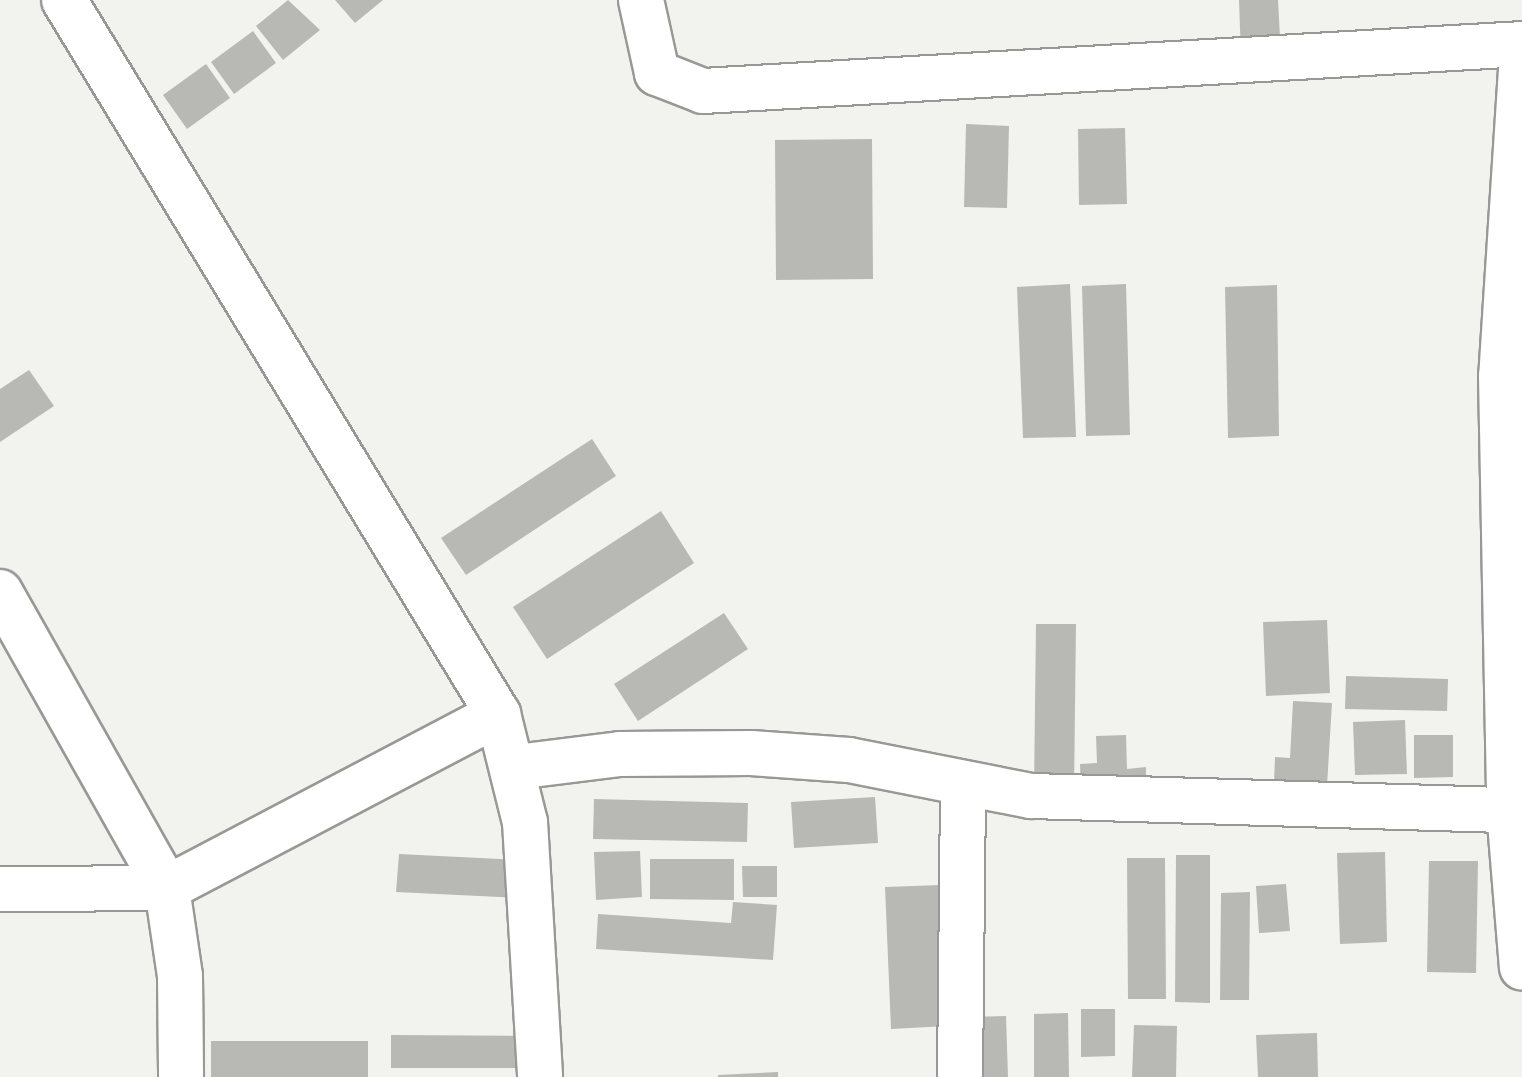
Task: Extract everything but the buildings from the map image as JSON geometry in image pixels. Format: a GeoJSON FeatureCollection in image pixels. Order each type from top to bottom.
{"type":"FeatureCollection","features":[{"type":"Feature","properties":{"kind":"street"},"geometry":{"type":"LineString","coordinates":[[64,0],[498,714],[516,767],[540,1077]]}},
{"type":"Feature","properties":{"kind":"street"},"geometry":{"type":"LineString","coordinates":[[641,0],[657,73],[703,91],[1522,44]]}},
{"type":"Feature","properties":{"kind":"street"},"geometry":{"type":"LineString","coordinates":[[1522,54],[1512,376],[1509,810],[1522,967]]}},
{"type":"Feature","properties":{"kind":"street"},"geometry":{"type":"LineString","coordinates":[[0,592],[167,888],[180,976],[181,1077]]}},
{"type":"Feature","properties":{"kind":"street"},"geometry":{"type":"LineString","coordinates":[[0,889],[167,888],[498,714]]}},
{"type":"Feature","properties":{"kind":"street"},"geometry":{"type":"LineString","coordinates":[[516,767],[620,754],[751,753],[849,760],[1031,796],[1509,810]]}},
{"type":"Feature","properties":{"kind":"street"},"geometry":{"type":"LineString","coordinates":[[960,1077],[963,783]]}}]}
